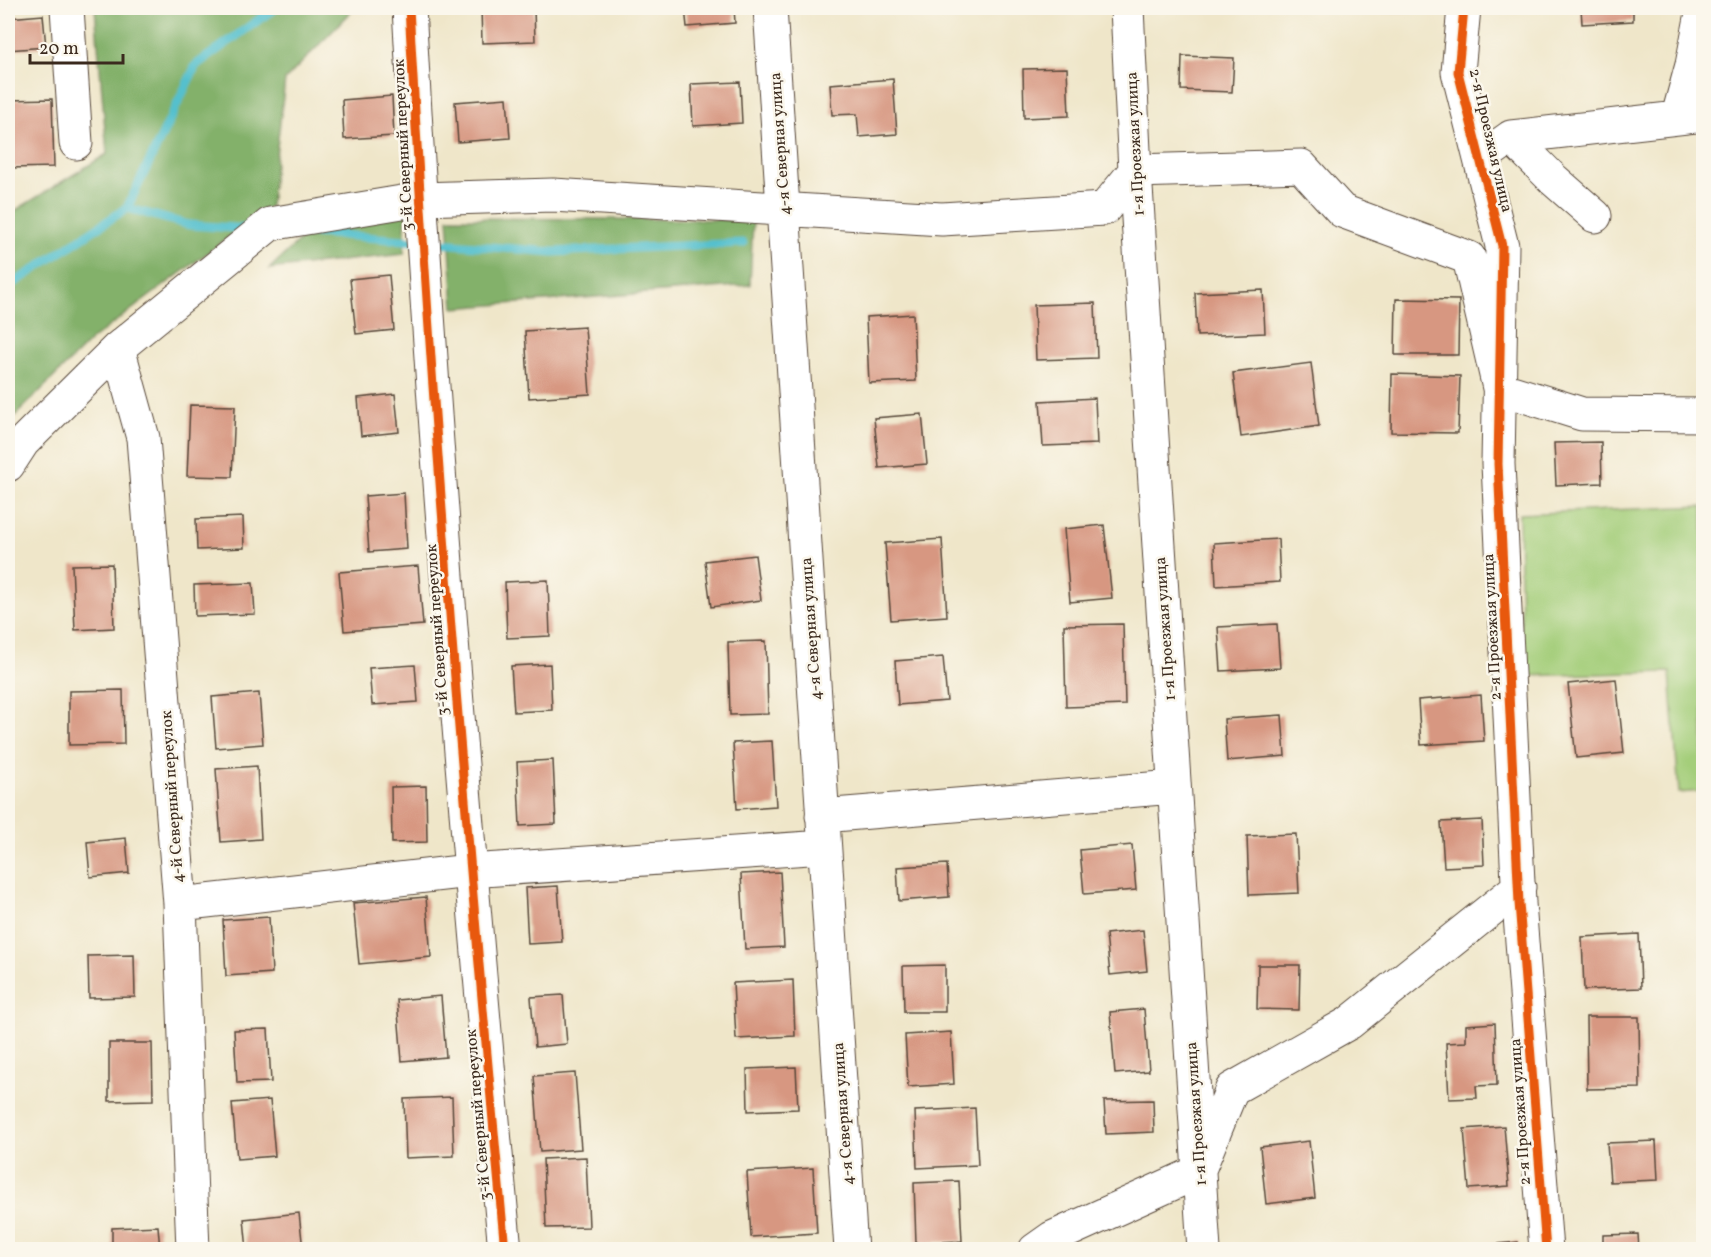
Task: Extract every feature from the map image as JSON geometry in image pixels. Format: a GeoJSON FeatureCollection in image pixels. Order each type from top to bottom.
{"type":"FeatureCollection","features":[{"type":"Feature","properties":{"kind":"street"},"geometry":{"type":"LineString","coordinates":[[67,8],[76,143]]}},
{"type":"Feature","properties":{"kind":"street","name":"3-й Северный переулок"},"geometry":{"type":"LineString","coordinates":[[409,8],[420,199],[469,871],[505,1250]]}},
{"type":"Feature","properties":{"kind":"street","name":"4-я Северная улица"},"geometry":{"type":"LineString","coordinates":[[770,8],[851,1250]]}},
{"type":"Feature","properties":{"kind":"street","name":"1-я Проезжая улица"},"geometry":{"type":"LineString","coordinates":[[1127,8],[1135,171],[1204,1250]]}},
{"type":"Feature","properties":{"kind":"street","name":"2-я Проезжая улица"},"geometry":{"type":"LineString","coordinates":[[1464,8],[1458,72],[1502,246],[1499,476],[1519,887],[1546,1250]]}},
{"type":"Feature","properties":{"kind":"street"},"geometry":{"type":"LineString","coordinates":[[1480,159],[1511,137],[1691,116],[1692,65],[1703,8]]}},
{"type":"Feature","properties":{"kind":"street"},"geometry":{"type":"LineString","coordinates":[[1511,137],[1554,180],[1595,216]]}},
{"type":"Feature","properties":{"kind":"street"},"geometry":{"type":"LineString","coordinates":[[8,465],[23,442],[118,348],[270,224],[420,199],[553,195],[942,219],[1104,209],[1135,171],[1300,166],[1342,211],[1469,258],[1499,388],[1582,414],[1704,415]]}},
{"type":"Feature","properties":{"kind":"street","name":"4-й Северный переулок"},"geometry":{"type":"LineString","coordinates":[[118,348],[143,438],[180,904],[193,1250]]}},
{"type":"Feature","properties":{"kind":"street"},"geometry":{"type":"LineString","coordinates":[[180,904],[823,832],[1174,787]]}},
{"type":"Feature","properties":{"kind":"street"},"geometry":{"type":"LineString","coordinates":[[1035,1250],[1052,1238],[1198,1172],[1232,1089],[1349,1023],[1519,887]]}},
{"type":"Feature","properties":{"kind":"green space"},"geometry":{"type":"Polygon","coordinates":[[[95,8],[355,8],[285,80],[270,206],[91,340],[8,423],[8,215],[107,154],[95,8]]]}},
{"type":"Feature","properties":{"kind":"green space"},"geometry":{"type":"Polygon","coordinates":[[[406,212],[404,254],[269,269],[316,225],[406,212]]]}},
{"type":"Feature","properties":{"kind":"green space"},"geometry":{"type":"Polygon","coordinates":[[[448,218],[753,220],[750,285],[454,308],[448,218]]]}},
{"type":"Feature","properties":{"kind":"green space"},"geometry":{"type":"Polygon","coordinates":[[[1703,506],[1703,791],[1679,793],[1670,672],[1522,676],[1519,514],[1703,506]]]}},
{"type":"Feature","properties":{"kind":"building"},"geometry":{"type":"Polygon","coordinates":[[[481,8],[534,8],[535,41],[482,43],[481,8]]]}},
{"type":"Feature","properties":{"kind":"building"},"geometry":{"type":"Polygon","coordinates":[[[685,8],[734,8],[735,23],[687,27],[685,8]]]}},
{"type":"Feature","properties":{"kind":"building"},"geometry":{"type":"Polygon","coordinates":[[[1383,8],[1438,8],[1438,10],[1383,13],[1383,8]]]}},
{"type":"Feature","properties":{"kind":"building"},"geometry":{"type":"Polygon","coordinates":[[[1581,8],[1633,8],[1633,21],[1582,24],[1581,8]]]}},
{"type":"Feature","properties":{"kind":"building"},"geometry":{"type":"Polygon","coordinates":[[[43,15],[46,47],[8,50],[8,18],[43,15]]]}},
{"type":"Feature","properties":{"kind":"building"},"geometry":{"type":"Polygon","coordinates":[[[1182,56],[1234,58],[1232,92],[1181,90],[1182,56]]]}},
{"type":"Feature","properties":{"kind":"building"},"geometry":{"type":"Polygon","coordinates":[[[1067,68],[1069,116],[1024,118],[1023,69],[1067,68]]]}},
{"type":"Feature","properties":{"kind":"building"},"geometry":{"type":"Polygon","coordinates":[[[893,79],[897,134],[859,137],[857,114],[832,115],[830,84],[893,79]]]}},
{"type":"Feature","properties":{"kind":"building"},"geometry":{"type":"Polygon","coordinates":[[[740,82],[742,123],[693,126],[691,84],[740,82]]]}},
{"type":"Feature","properties":{"kind":"building"},"geometry":{"type":"Polygon","coordinates":[[[392,96],[394,136],[344,139],[342,100],[392,96]]]}},
{"type":"Feature","properties":{"kind":"building"},"geometry":{"type":"Polygon","coordinates":[[[507,98],[510,138],[458,142],[455,102],[507,98]]]}},
{"type":"Feature","properties":{"kind":"building"},"geometry":{"type":"Polygon","coordinates":[[[52,99],[54,167],[8,168],[8,100],[52,99]]]}},
{"type":"Feature","properties":{"kind":"building"},"geometry":{"type":"Polygon","coordinates":[[[389,275],[394,330],[356,334],[350,279],[389,275]]]}},
{"type":"Feature","properties":{"kind":"building"},"geometry":{"type":"Polygon","coordinates":[[[1263,290],[1265,333],[1197,336],[1195,293],[1263,290]]]}},
{"type":"Feature","properties":{"kind":"building"},"geometry":{"type":"Polygon","coordinates":[[[1396,299],[1459,300],[1458,355],[1395,355],[1396,299]]]}},
{"type":"Feature","properties":{"kind":"building"},"geometry":{"type":"Polygon","coordinates":[[[1095,303],[1097,358],[1036,360],[1034,305],[1095,303]]]}},
{"type":"Feature","properties":{"kind":"building"},"geometry":{"type":"Polygon","coordinates":[[[913,314],[916,381],[869,383],[866,317],[913,314]]]}},
{"type":"Feature","properties":{"kind":"building"},"geometry":{"type":"Polygon","coordinates":[[[585,327],[590,394],[529,398],[525,331],[585,327]]]}},
{"type":"Feature","properties":{"kind":"building"},"geometry":{"type":"Polygon","coordinates":[[[1311,363],[1319,426],[1241,437],[1233,373],[1311,363]]]}},
{"type":"Feature","properties":{"kind":"building"},"geometry":{"type":"Polygon","coordinates":[[[1392,374],[1460,376],[1458,433],[1391,432],[1392,374]]]}},
{"type":"Feature","properties":{"kind":"building"},"geometry":{"type":"Polygon","coordinates":[[[395,394],[399,432],[361,436],[358,398],[395,394]]]}},
{"type":"Feature","properties":{"kind":"building"},"geometry":{"type":"Polygon","coordinates":[[[1095,398],[1097,444],[1043,446],[1040,401],[1095,398]]]}},
{"type":"Feature","properties":{"kind":"building"},"geometry":{"type":"Polygon","coordinates":[[[190,405],[235,406],[232,477],[187,476],[190,405]]]}},
{"type":"Feature","properties":{"kind":"building"},"geometry":{"type":"Polygon","coordinates":[[[922,414],[927,464],[879,468],[874,418],[922,414]]]}},
{"type":"Feature","properties":{"kind":"building"},"geometry":{"type":"Polygon","coordinates":[[[1601,442],[1602,483],[1556,485],[1554,443],[1601,442]]]}},
{"type":"Feature","properties":{"kind":"building"},"geometry":{"type":"Polygon","coordinates":[[[404,493],[407,549],[369,552],[365,496],[404,493]]]}},
{"type":"Feature","properties":{"kind":"building"},"geometry":{"type":"Polygon","coordinates":[[[243,517],[244,548],[197,550],[196,519],[243,517]]]}},
{"type":"Feature","properties":{"kind":"building"},"geometry":{"type":"Polygon","coordinates":[[[1104,525],[1112,598],[1070,602],[1064,529],[1104,525]]]}},
{"type":"Feature","properties":{"kind":"building"},"geometry":{"type":"Polygon","coordinates":[[[942,539],[947,616],[891,620],[885,543],[942,539]]]}},
{"type":"Feature","properties":{"kind":"building"},"geometry":{"type":"Polygon","coordinates":[[[1278,539],[1280,582],[1216,586],[1214,543],[1278,539]]]}},
{"type":"Feature","properties":{"kind":"building"},"geometry":{"type":"Polygon","coordinates":[[[755,555],[761,600],[711,607],[705,561],[755,555]]]}},
{"type":"Feature","properties":{"kind":"building"},"geometry":{"type":"Polygon","coordinates":[[[112,564],[114,628],[75,630],[72,565],[112,564]]]}},
{"type":"Feature","properties":{"kind":"building"},"geometry":{"type":"Polygon","coordinates":[[[418,566],[423,625],[344,631],[339,572],[418,566]]]}},
{"type":"Feature","properties":{"kind":"building"},"geometry":{"type":"Polygon","coordinates":[[[548,580],[550,636],[507,638],[505,582],[548,580]]]}},
{"type":"Feature","properties":{"kind":"building"},"geometry":{"type":"Polygon","coordinates":[[[253,583],[255,614],[195,616],[194,585],[253,583]]]}},
{"type":"Feature","properties":{"kind":"building"},"geometry":{"type":"Polygon","coordinates":[[[1123,624],[1125,705],[1066,707],[1064,625],[1123,624]]]}},
{"type":"Feature","properties":{"kind":"building"},"geometry":{"type":"Polygon","coordinates":[[[1277,624],[1280,668],[1221,671],[1218,627],[1277,624]]]}},
{"type":"Feature","properties":{"kind":"building"},"geometry":{"type":"Polygon","coordinates":[[[766,641],[768,714],[730,715],[728,642],[766,641]]]}},
{"type":"Feature","properties":{"kind":"building"},"geometry":{"type":"Polygon","coordinates":[[[943,657],[947,701],[898,705],[895,661],[943,657]]]}},
{"type":"Feature","properties":{"kind":"building"},"geometry":{"type":"Polygon","coordinates":[[[550,664],[552,710],[514,712],[511,666],[550,664]]]}},
{"type":"Feature","properties":{"kind":"building"},"geometry":{"type":"Polygon","coordinates":[[[415,665],[418,702],[372,705],[369,668],[415,665]]]}},
{"type":"Feature","properties":{"kind":"building"},"geometry":{"type":"Polygon","coordinates":[[[1616,679],[1624,753],[1576,758],[1568,684],[1616,679]]]}},
{"type":"Feature","properties":{"kind":"building"},"geometry":{"type":"Polygon","coordinates":[[[123,690],[124,744],[69,745],[69,691],[123,690]]]}},
{"type":"Feature","properties":{"kind":"building"},"geometry":{"type":"Polygon","coordinates":[[[259,693],[263,744],[216,748],[212,697],[259,693]]]}},
{"type":"Feature","properties":{"kind":"building"},"geometry":{"type":"Polygon","coordinates":[[[1481,695],[1484,741],[1421,745],[1418,700],[1481,695]]]}},
{"type":"Feature","properties":{"kind":"building"},"geometry":{"type":"Polygon","coordinates":[[[1282,715],[1285,756],[1227,761],[1224,719],[1282,715]]]}},
{"type":"Feature","properties":{"kind":"building"},"geometry":{"type":"Polygon","coordinates":[[[772,741],[776,806],[737,809],[733,743],[772,741]]]}},
{"type":"Feature","properties":{"kind":"building"},"geometry":{"type":"Polygon","coordinates":[[[553,760],[556,824],[520,826],[517,762],[553,760]]]}},
{"type":"Feature","properties":{"kind":"building"},"geometry":{"type":"Polygon","coordinates":[[[257,766],[261,839],[221,842],[216,769],[257,766]]]}},
{"type":"Feature","properties":{"kind":"building"},"geometry":{"type":"Polygon","coordinates":[[[426,786],[427,842],[392,843],[391,787],[426,786]]]}},
{"type":"Feature","properties":{"kind":"building"},"geometry":{"type":"Polygon","coordinates":[[[1482,820],[1484,865],[1444,867],[1441,822],[1482,820]]]}},
{"type":"Feature","properties":{"kind":"building"},"geometry":{"type":"Polygon","coordinates":[[[1296,834],[1299,893],[1249,895],[1247,836],[1296,834]]]}},
{"type":"Feature","properties":{"kind":"building"},"geometry":{"type":"Polygon","coordinates":[[[126,838],[129,873],[90,877],[87,842],[126,838]]]}},
{"type":"Feature","properties":{"kind":"building"},"geometry":{"type":"Polygon","coordinates":[[[1132,845],[1136,890],[1084,894],[1080,850],[1132,845]]]}},
{"type":"Feature","properties":{"kind":"building"},"geometry":{"type":"Polygon","coordinates":[[[947,864],[949,897],[899,901],[897,867],[947,864]]]}},
{"type":"Feature","properties":{"kind":"building"},"geometry":{"type":"Polygon","coordinates":[[[780,872],[784,947],[745,949],[741,874],[780,872]]]}},
{"type":"Feature","properties":{"kind":"building"},"geometry":{"type":"Polygon","coordinates":[[[558,886],[562,942],[528,944],[525,888],[558,886]]]}},
{"type":"Feature","properties":{"kind":"building"},"geometry":{"type":"Polygon","coordinates":[[[426,897],[431,957],[359,964],[353,903],[426,897]]]}},
{"type":"Feature","properties":{"kind":"building"},"geometry":{"type":"Polygon","coordinates":[[[269,917],[272,973],[226,976],[223,920],[269,917]]]}},
{"type":"Feature","properties":{"kind":"building"},"geometry":{"type":"Polygon","coordinates":[[[1143,930],[1147,971],[1110,975],[1106,934],[1143,930]]]}},
{"type":"Feature","properties":{"kind":"building"},"geometry":{"type":"Polygon","coordinates":[[[1639,934],[1641,988],[1584,990],[1582,937],[1639,934]]]}},
{"type":"Feature","properties":{"kind":"building"},"geometry":{"type":"Polygon","coordinates":[[[134,955],[135,997],[89,998],[88,956],[134,955]]]}},
{"type":"Feature","properties":{"kind":"building"},"geometry":{"type":"Polygon","coordinates":[[[945,965],[945,1012],[904,1012],[903,966],[945,965]]]}},
{"type":"Feature","properties":{"kind":"building"},"geometry":{"type":"Polygon","coordinates":[[[1258,965],[1300,965],[1299,1010],[1257,1009],[1258,965]]]}},
{"type":"Feature","properties":{"kind":"building"},"geometry":{"type":"Polygon","coordinates":[[[793,980],[795,1036],[736,1039],[733,983],[793,980]]]}},
{"type":"Feature","properties":{"kind":"building"},"geometry":{"type":"Polygon","coordinates":[[[563,995],[567,1044],[535,1047],[531,997],[563,995]]]}},
{"type":"Feature","properties":{"kind":"building"},"geometry":{"type":"Polygon","coordinates":[[[441,996],[446,1057],[402,1061],[397,1000],[441,996]]]}},
{"type":"Feature","properties":{"kind":"building"},"geometry":{"type":"Polygon","coordinates":[[[1144,1009],[1149,1071],[1115,1074],[1110,1012],[1144,1009]]]}},
{"type":"Feature","properties":{"kind":"building"},"geometry":{"type":"Polygon","coordinates":[[[1586,1017],[1639,1017],[1640,1088],[1587,1089],[1586,1017]]]}},
{"type":"Feature","properties":{"kind":"building"},"geometry":{"type":"Polygon","coordinates":[[[1495,1023],[1497,1085],[1476,1086],[1477,1098],[1449,1099],[1446,1043],[1466,1042],[1466,1025],[1495,1023]]]}},
{"type":"Feature","properties":{"kind":"building"},"geometry":{"type":"Polygon","coordinates":[[[268,1029],[271,1082],[237,1083],[234,1030],[268,1029]]]}},
{"type":"Feature","properties":{"kind":"building"},"geometry":{"type":"Polygon","coordinates":[[[951,1032],[954,1084],[908,1087],[905,1035],[951,1032]]]}},
{"type":"Feature","properties":{"kind":"building"},"geometry":{"type":"Polygon","coordinates":[[[109,1043],[152,1043],[153,1100],[109,1101],[109,1043]]]}},
{"type":"Feature","properties":{"kind":"building"},"geometry":{"type":"Polygon","coordinates":[[[796,1067],[798,1109],[748,1111],[747,1069],[796,1067]]]}},
{"type":"Feature","properties":{"kind":"building"},"geometry":{"type":"Polygon","coordinates":[[[575,1073],[581,1149],[540,1152],[534,1076],[575,1073]]]}},
{"type":"Feature","properties":{"kind":"building"},"geometry":{"type":"Polygon","coordinates":[[[452,1097],[454,1156],[406,1158],[404,1099],[452,1097]]]}},
{"type":"Feature","properties":{"kind":"building"},"geometry":{"type":"Polygon","coordinates":[[[270,1100],[275,1156],[237,1159],[232,1103],[270,1100]]]}},
{"type":"Feature","properties":{"kind":"building"},"geometry":{"type":"Polygon","coordinates":[[[1153,1100],[1154,1132],[1106,1134],[1104,1101],[1153,1100]]]}},
{"type":"Feature","properties":{"kind":"building"},"geometry":{"type":"Polygon","coordinates":[[[975,1108],[978,1165],[917,1168],[915,1111],[975,1108]]]}},
{"type":"Feature","properties":{"kind":"building"},"geometry":{"type":"Polygon","coordinates":[[[1504,1126],[1509,1186],[1469,1189],[1464,1129],[1504,1126]]]}},
{"type":"Feature","properties":{"kind":"building"},"geometry":{"type":"Polygon","coordinates":[[[1309,1141],[1315,1198],[1266,1204],[1260,1147],[1309,1141]]]}},
{"type":"Feature","properties":{"kind":"building"},"geometry":{"type":"Polygon","coordinates":[[[1656,1141],[1658,1180],[1610,1182],[1607,1143],[1656,1141]]]}},
{"type":"Feature","properties":{"kind":"building"},"geometry":{"type":"Polygon","coordinates":[[[586,1157],[589,1227],[546,1228],[543,1159],[586,1157]]]}},
{"type":"Feature","properties":{"kind":"building"},"geometry":{"type":"Polygon","coordinates":[[[813,1168],[817,1233],[751,1237],[747,1172],[813,1168]]]}},
{"type":"Feature","properties":{"kind":"building"},"geometry":{"type":"Polygon","coordinates":[[[959,1181],[962,1241],[916,1243],[914,1183],[959,1181]]]}},
{"type":"Feature","properties":{"kind":"building"},"geometry":{"type":"Polygon","coordinates":[[[299,1213],[303,1250],[247,1250],[244,1219],[299,1213]]]}},
{"type":"Feature","properties":{"kind":"building"},"geometry":{"type":"Polygon","coordinates":[[[158,1226],[160,1250],[112,1250],[112,1228],[158,1226]]]}},
{"type":"Feature","properties":{"kind":"building"},"geometry":{"type":"Polygon","coordinates":[[[1638,1234],[1639,1250],[1603,1250],[1603,1235],[1638,1234]]]}},
{"type":"Feature","properties":{"kind":"building"},"geometry":{"type":"Polygon","coordinates":[[[1518,1242],[1519,1250],[1474,1250],[1474,1246],[1518,1242]]]}},
{"type":"Feature","properties":{"kind":"waterway"},"geometry":{"type":"LineString","coordinates":[[8,287],[127,208],[196,65],[275,8]]}},
{"type":"Feature","properties":{"kind":"waterway"},"geometry":{"type":"LineString","coordinates":[[127,208],[189,225],[250,229]]}},
{"type":"Feature","properties":{"kind":"waterway"},"geometry":{"type":"LineString","coordinates":[[303,232],[553,252],[743,243]]}},
{"type":"Feature","properties":{"kind":"cycle path"},"geometry":{"type":"LineString","coordinates":[[409,8],[428,318],[451,629],[505,1250]]}},
{"type":"Feature","properties":{"kind":"cycle path"},"geometry":{"type":"LineString","coordinates":[[1464,8],[1458,72],[1502,246],[1498,464],[1519,903],[1546,1250]]}}]}
